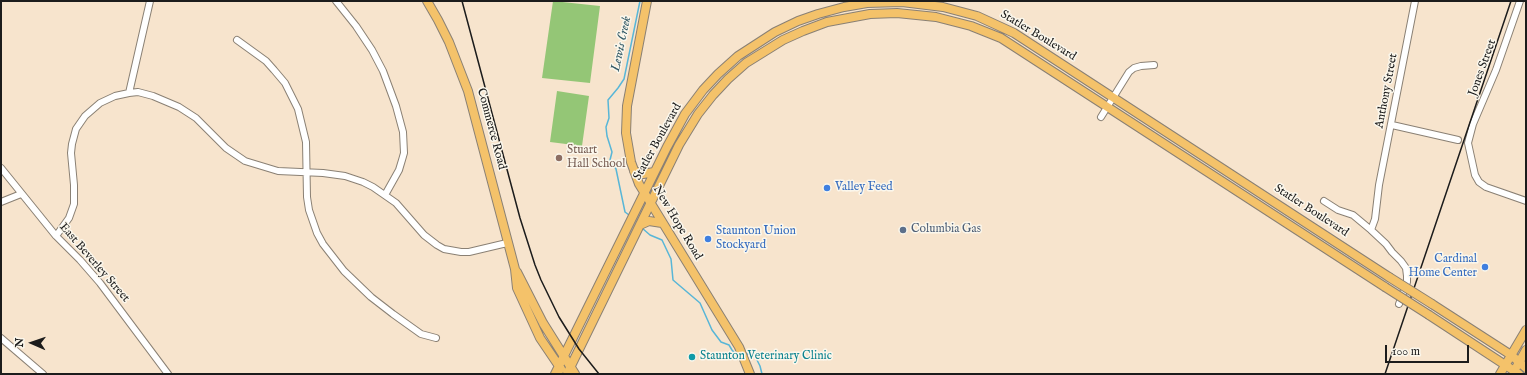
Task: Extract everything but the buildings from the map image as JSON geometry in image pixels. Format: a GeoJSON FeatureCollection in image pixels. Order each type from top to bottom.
{"type":"FeatureCollection","features":[{"type":"Feature","properties":{"kind":"main road","name":"Commerce Road"},"geometry":{"type":"LineString","coordinates":[[427,1],[445,32],[467,86],[515,269],[517,288],[540,338],[559,366],[569,372]]}},
{"type":"Feature","properties":{"kind":"main road","name":"New Hope Road"},"geometry":{"type":"LineString","coordinates":[[647,1],[626,112],[626,141],[634,171],[649,207],[662,223],[743,356],[750,374]]}},
{"type":"Feature","properties":{"kind":"main road","name":"Statler Boulevard"},"geometry":{"type":"LineString","coordinates":[[555,374],[654,172],[685,114],[706,87],[732,61],[760,41],[788,25],[818,14],[856,5],[886,2],[914,3],[950,9],[977,16],[1021,37],[1511,355],[1526,368]]}},
{"type":"Feature","properties":{"kind":"main road","name":"Statler Boulevard"},"geometry":{"type":"LineString","coordinates":[[569,372],[689,128],[709,100],[728,80],[755,57],[786,38],[817,25],[845,18],[877,13],[908,13],[936,17],[971,26],[1010,43],[1506,364],[1515,373]]}},
{"type":"Feature","properties":{"kind":"main road"},"geometry":{"type":"LineString","coordinates":[[634,171],[643,174],[654,172]]}},
{"type":"Feature","properties":{"kind":"main road"},"geometry":{"type":"LineString","coordinates":[[640,225],[646,222],[654,221],[662,223]]}},
{"type":"Feature","properties":{"kind":"main road","name":"Commerce Road"},"geometry":{"type":"LineString","coordinates":[[515,269],[543,323],[563,357],[569,372]]}},
{"type":"Feature","properties":{"kind":"main road"},"geometry":{"type":"LineString","coordinates":[[1500,374],[1526,330]]}},
{"type":"Feature","properties":{"kind":"main road"},"geometry":{"type":"LineString","coordinates":[[1515,373],[1526,350]]}},
{"type":"Feature","properties":{"kind":"street"},"geometry":{"type":"LineString","coordinates":[[129,93],[150,1]]}},
{"type":"Feature","properties":{"kind":"street"},"geometry":{"type":"LineString","coordinates":[[336,1],[356,26],[376,57],[390,90],[402,128],[404,141],[402,160],[396,176],[385,195]]}},
{"type":"Feature","properties":{"kind":"street","name":"Anthony Street"},"geometry":{"type":"LineString","coordinates":[[1371,230],[1375,219],[1379,185],[1392,125],[1415,1]]}},
{"type":"Feature","properties":{"kind":"street","name":"Jones Street"},"geometry":{"type":"LineString","coordinates":[[1520,1],[1468,143],[1475,175],[1479,182],[1486,187],[1526,201]]}},
{"type":"Feature","properties":{"kind":"street"},"geometry":{"type":"LineString","coordinates":[[237,40],[266,61],[285,84],[292,96],[303,125],[306,142],[307,197],[309,210],[317,233],[329,253],[376,301],[421,334],[436,338]]}},
{"type":"Feature","properties":{"kind":"street"},"geometry":{"type":"LineString","coordinates":[[1100,117],[1129,72],[1134,68],[1141,66],[1154,65]]}},
{"type":"Feature","properties":{"kind":"street"},"geometry":{"type":"LineString","coordinates":[[56,236],[69,218],[74,204],[71,153],[76,129],[85,116],[107,99],[129,93],[143,93],[179,107],[196,118],[226,148],[245,161],[278,171],[323,173],[345,176],[363,182],[385,195],[403,209],[427,238],[444,249],[469,252],[508,243]]}},
{"type":"Feature","properties":{"kind":"street"},"geometry":{"type":"LineString","coordinates":[[1392,125],[1458,140]]}},
{"type":"Feature","properties":{"kind":"street","name":"East Beverley Street"},"geometry":{"type":"LineString","coordinates":[[1,168],[56,236],[80,260],[100,284],[168,374]]}},
{"type":"Feature","properties":{"kind":"street"},"geometry":{"type":"LineString","coordinates":[[1,202],[21,194]]}},
{"type":"Feature","properties":{"kind":"street"},"geometry":{"type":"LineString","coordinates":[[1324,202],[1338,210],[1353,215],[1386,244],[1401,261],[1406,268],[1407,282],[1399,304]]}},
{"type":"Feature","properties":{"kind":"street"},"geometry":{"type":"LineString","coordinates":[[1,338],[43,374]]}},
{"type":"Feature","properties":{"kind":"green space"},"geometry":{"type":"Polygon","coordinates":[[[553,1],[600,6],[590,83],[542,78],[553,1]]]}},
{"type":"Feature","properties":{"kind":"green space"},"geometry":{"type":"Polygon","coordinates":[[[557,91],[589,96],[582,146],[550,142],[557,91]]]}},
{"type":"Feature","properties":{"kind":"waterway","name":"Lewis Creek"},"geometry":{"type":"LineString","coordinates":[[629,215],[625,212],[616,169],[610,160],[612,152],[606,127],[609,118],[608,100],[624,79],[640,1]]}},
{"type":"Feature","properties":{"kind":"waterway","name":"Lewis Creek"},"geometry":{"type":"LineString","coordinates":[[642,228],[650,235],[662,240],[671,259],[673,280],[700,303],[712,330],[721,342],[729,345],[739,358],[740,357]]}},
{"type":"Feature","properties":{"kind":"waterway","name":"Lewis Creek"},"geometry":{"type":"LineString","coordinates":[[745,355],[750,353],[755,356],[762,374]]}},
{"type":"Feature","properties":{"kind":"railway"},"geometry":{"type":"LineString","coordinates":[[462,1],[520,218],[535,265],[559,317],[579,349],[599,374]]}},
{"type":"Feature","properties":{"kind":"railway"},"geometry":{"type":"LineString","coordinates":[[1385,374],[1511,1]]}},
{"type":"Feature","properties":{"kind":"place","name":"Stuart Hall School"},"geometry":{"type":"Point","coordinates":[559,158]}},
{"type":"Feature","properties":{"kind":"place","name":"Valley Feed"},"geometry":{"type":"Point","coordinates":[827,188]}},
{"type":"Feature","properties":{"kind":"place","name":"Columbia Gas"},"geometry":{"type":"Point","coordinates":[903,230]}},
{"type":"Feature","properties":{"kind":"place","name":"Staunton Union Stockyard"},"geometry":{"type":"Point","coordinates":[708,239]}},
{"type":"Feature","properties":{"kind":"place","name":"Cardinal Home Center"},"geometry":{"type":"Point","coordinates":[1485,267]}},
{"type":"Feature","properties":{"kind":"place","name":"Staunton Veterinary Clinic"},"geometry":{"type":"Point","coordinates":[692,357]}}]}
